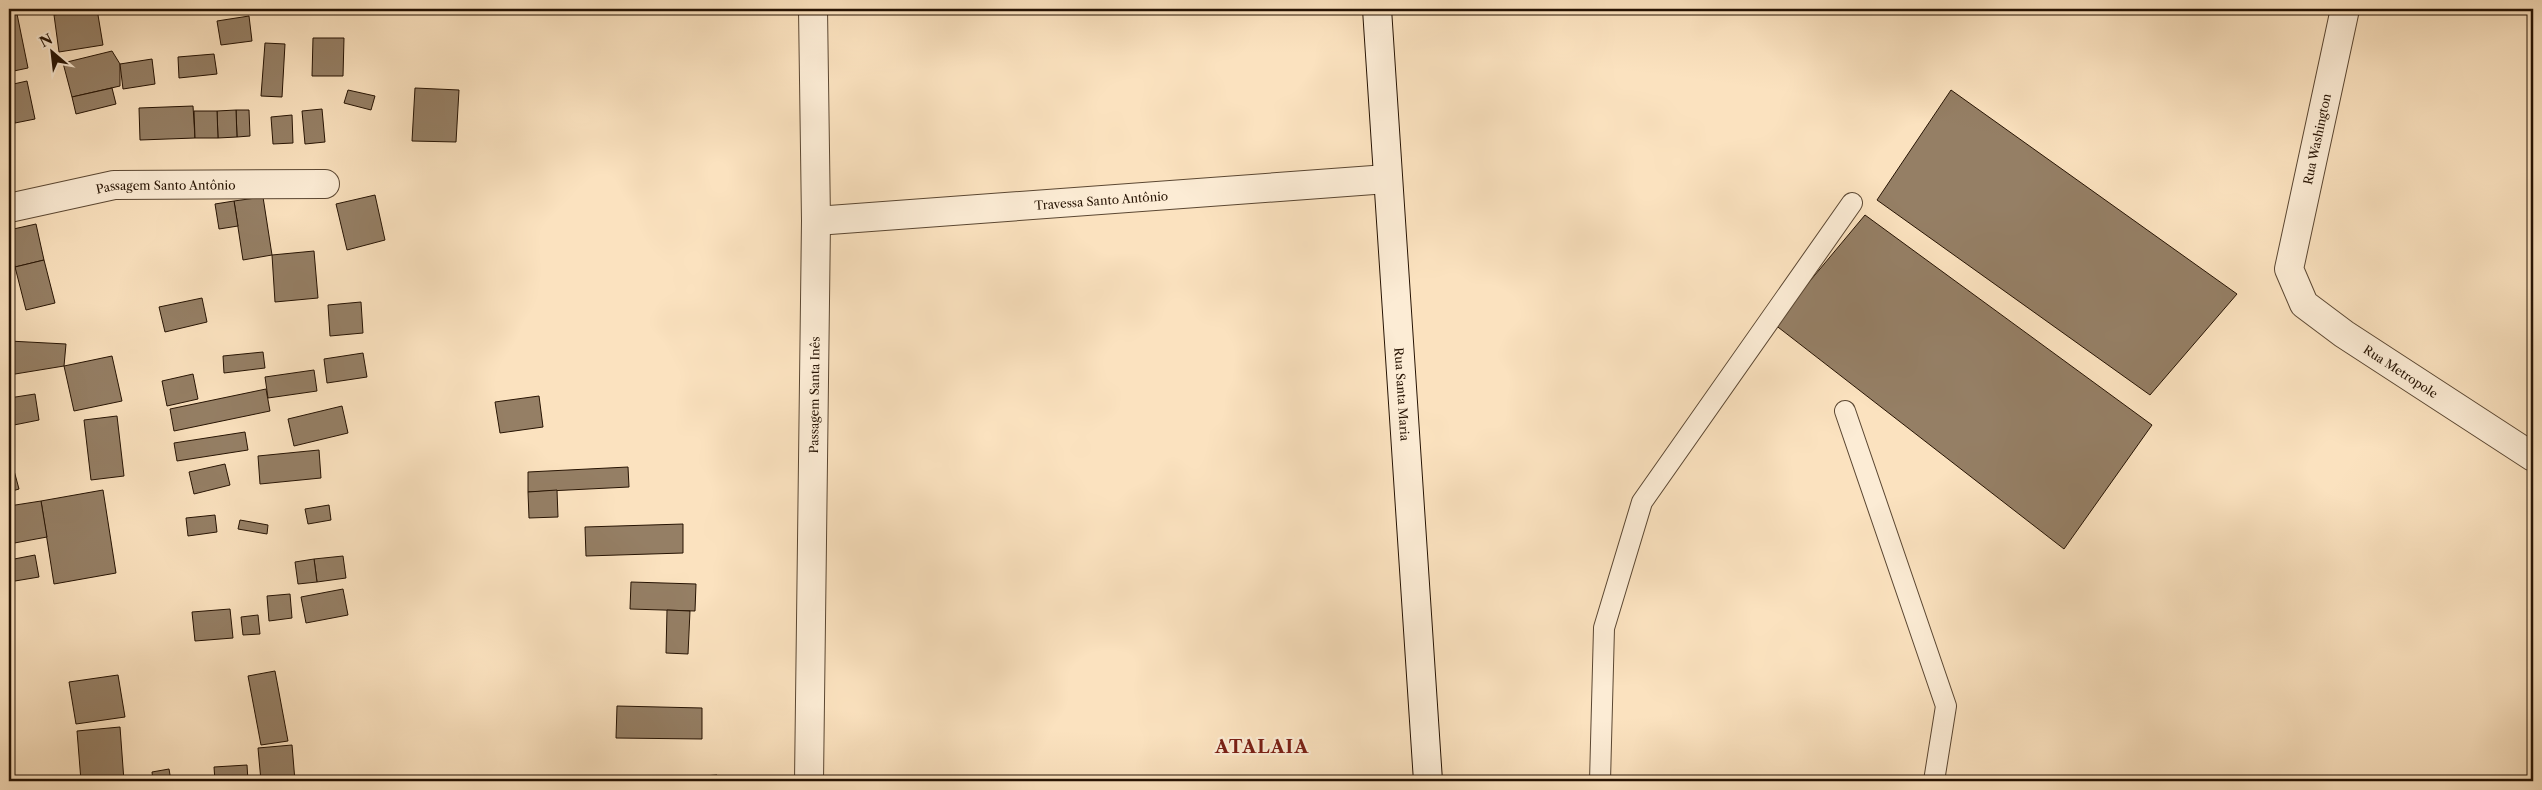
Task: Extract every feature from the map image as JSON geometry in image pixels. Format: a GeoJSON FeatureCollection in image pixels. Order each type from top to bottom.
{"type":"FeatureCollection","features":[{"type":"Feature","properties":{"kind":"street","name":"Passagem Santa Inês"},"geometry":{"type":"LineString","coordinates":[[809,781],[816,221],[813,9]]}},
{"type":"Feature","properties":{"kind":"street","name":"Rua Santa Maria"},"geometry":{"type":"LineString","coordinates":[[1377,9],[1428,781]]}},
{"type":"Feature","properties":{"kind":"street","name":"Rua Washington"},"geometry":{"type":"LineString","coordinates":[[2290,269],[2338,13]]}},
{"type":"Feature","properties":{"kind":"street","name":"Travessa Santo Antônio"},"geometry":{"type":"LineString","coordinates":[[816,221],[1387,178]]}},
{"type":"Feature","properties":{"kind":"street","name":"Passagem Santo Antônio"},"geometry":{"type":"LineString","coordinates":[[9,208],[114,185],[325,184]]}},
{"type":"Feature","properties":{"kind":"street","name":"Rua Metropole"},"geometry":{"type":"LineString","coordinates":[[2290,269],[2304,304],[2344,334],[2533,458]]}},
{"type":"Feature","properties":{"kind":"lane"},"geometry":{"type":"LineString","coordinates":[[1600,781],[1604,628],[1642,502],[1852,203]]}},
{"type":"Feature","properties":{"kind":"lane"},"geometry":{"type":"LineString","coordinates":[[1845,411],[1946,706],[1934,781]]}},
{"type":"Feature","properties":{"kind":"building"},"geometry":{"type":"Polygon","coordinates":[[[9,9],[16,9],[28,68],[9,72],[9,9]]]}},
{"type":"Feature","properties":{"kind":"building"},"geometry":{"type":"Polygon","coordinates":[[[97,9],[103,45],[59,52],[54,15],[97,9]]]}},
{"type":"Feature","properties":{"kind":"building"},"geometry":{"type":"Polygon","coordinates":[[[249,16],[252,41],[221,45],[217,21],[249,16]]]}},
{"type":"Feature","properties":{"kind":"building"},"geometry":{"type":"Polygon","coordinates":[[[313,38],[344,38],[343,76],[312,76],[313,38]]]}},
{"type":"Feature","properties":{"kind":"building"},"geometry":{"type":"Polygon","coordinates":[[[265,43],[285,44],[282,97],[261,96],[265,43]]]}},
{"type":"Feature","properties":{"kind":"building"},"geometry":{"type":"Polygon","coordinates":[[[112,51],[120,64],[120,86],[72,97],[63,63],[112,51]]]}},
{"type":"Feature","properties":{"kind":"building"},"geometry":{"type":"Polygon","coordinates":[[[214,54],[217,74],[179,78],[178,57],[214,54]]]}},
{"type":"Feature","properties":{"kind":"building"},"geometry":{"type":"Polygon","coordinates":[[[152,59],[155,84],[123,89],[120,64],[152,59]]]}},
{"type":"Feature","properties":{"kind":"building"},"geometry":{"type":"Polygon","coordinates":[[[27,81],[35,119],[15,123],[9,85],[27,81]]]}},
{"type":"Feature","properties":{"kind":"building"},"geometry":{"type":"Polygon","coordinates":[[[112,88],[116,104],[76,114],[72,97],[112,88]]]}},
{"type":"Feature","properties":{"kind":"building"},"geometry":{"type":"Polygon","coordinates":[[[415,88],[459,90],[456,142],[412,141],[415,88]]]}},
{"type":"Feature","properties":{"kind":"building"},"geometry":{"type":"Polygon","coordinates":[[[348,90],[375,96],[371,110],[344,103],[348,90]]]}},
{"type":"Feature","properties":{"kind":"building"},"geometry":{"type":"Polygon","coordinates":[[[1951,90],[2237,294],[2150,395],[1877,200],[1951,90]]]}},
{"type":"Feature","properties":{"kind":"building"},"geometry":{"type":"Polygon","coordinates":[[[193,106],[195,138],[140,140],[139,108],[193,106]]]}},
{"type":"Feature","properties":{"kind":"building"},"geometry":{"type":"Polygon","coordinates":[[[322,109],[325,142],[305,144],[302,111],[322,109]]]}},
{"type":"Feature","properties":{"kind":"building"},"geometry":{"type":"Polygon","coordinates":[[[236,110],[249,110],[250,136],[237,137],[236,110]]]}},
{"type":"Feature","properties":{"kind":"building"},"geometry":{"type":"Polygon","coordinates":[[[236,110],[237,137],[218,138],[217,111],[236,110]]]}},
{"type":"Feature","properties":{"kind":"building"},"geometry":{"type":"Polygon","coordinates":[[[194,111],[217,111],[218,138],[195,138],[194,111]]]}},
{"type":"Feature","properties":{"kind":"building"},"geometry":{"type":"Polygon","coordinates":[[[292,115],[293,143],[273,144],[271,117],[292,115]]]}},
{"type":"Feature","properties":{"kind":"building"},"geometry":{"type":"Polygon","coordinates":[[[375,195],[385,240],[347,250],[336,204],[375,195]]]}},
{"type":"Feature","properties":{"kind":"building"},"geometry":{"type":"Polygon","coordinates":[[[263,197],[272,255],[243,260],[234,201],[263,197]]]}},
{"type":"Feature","properties":{"kind":"building"},"geometry":{"type":"Polygon","coordinates":[[[234,201],[238,226],[219,229],[215,204],[234,201]]]}},
{"type":"Feature","properties":{"kind":"building"},"geometry":{"type":"Polygon","coordinates":[[[1865,215],[2152,425],[2064,549],[1774,324],[1865,215]]]}},
{"type":"Feature","properties":{"kind":"building"},"geometry":{"type":"Polygon","coordinates":[[[36,224],[44,260],[15,267],[9,230],[36,224]]]}},
{"type":"Feature","properties":{"kind":"building"},"geometry":{"type":"Polygon","coordinates":[[[314,251],[318,298],[275,302],[272,255],[314,251]]]}},
{"type":"Feature","properties":{"kind":"building"},"geometry":{"type":"Polygon","coordinates":[[[44,260],[55,303],[26,310],[15,267],[44,260]]]}},
{"type":"Feature","properties":{"kind":"building"},"geometry":{"type":"Polygon","coordinates":[[[202,298],[207,322],[165,332],[159,307],[202,298]]]}},
{"type":"Feature","properties":{"kind":"building"},"geometry":{"type":"Polygon","coordinates":[[[361,302],[363,333],[330,336],[328,305],[361,302]]]}},
{"type":"Feature","properties":{"kind":"building"},"geometry":{"type":"Polygon","coordinates":[[[9,341],[66,344],[64,366],[9,375],[9,341]]]}},
{"type":"Feature","properties":{"kind":"building"},"geometry":{"type":"Polygon","coordinates":[[[263,352],[265,368],[224,373],[223,356],[263,352]]]}},
{"type":"Feature","properties":{"kind":"building"},"geometry":{"type":"Polygon","coordinates":[[[363,353],[367,377],[327,383],[324,359],[363,353]]]}},
{"type":"Feature","properties":{"kind":"building"},"geometry":{"type":"Polygon","coordinates":[[[112,356],[122,401],[74,411],[64,366],[112,356]]]}},
{"type":"Feature","properties":{"kind":"building"},"geometry":{"type":"Polygon","coordinates":[[[314,370],[317,391],[268,398],[265,377],[314,370]]]}},
{"type":"Feature","properties":{"kind":"building"},"geometry":{"type":"Polygon","coordinates":[[[193,374],[198,399],[167,406],[162,381],[193,374]]]}},
{"type":"Feature","properties":{"kind":"building"},"geometry":{"type":"Polygon","coordinates":[[[266,389],[270,411],[174,431],[170,409],[266,389]]]}},
{"type":"Feature","properties":{"kind":"building"},"geometry":{"type":"Polygon","coordinates":[[[35,394],[39,420],[9,426],[9,398],[35,394]]]}},
{"type":"Feature","properties":{"kind":"building"},"geometry":{"type":"Polygon","coordinates":[[[539,396],[543,427],[500,433],[495,402],[539,396]]]}},
{"type":"Feature","properties":{"kind":"building"},"geometry":{"type":"Polygon","coordinates":[[[342,406],[348,433],[294,446],[288,419],[342,406]]]}},
{"type":"Feature","properties":{"kind":"building"},"geometry":{"type":"Polygon","coordinates":[[[117,416],[124,476],[91,480],[84,420],[117,416]]]}},
{"type":"Feature","properties":{"kind":"building"},"geometry":{"type":"Polygon","coordinates":[[[245,432],[248,450],[177,461],[174,443],[245,432]]]}},
{"type":"Feature","properties":{"kind":"building"},"geometry":{"type":"Polygon","coordinates":[[[319,450],[321,478],[260,484],[258,456],[319,450]]]}},
{"type":"Feature","properties":{"kind":"building"},"geometry":{"type":"Polygon","coordinates":[[[9,452],[19,489],[9,492],[9,452]]]}},
{"type":"Feature","properties":{"kind":"building"},"geometry":{"type":"Polygon","coordinates":[[[225,464],[230,485],[194,494],[189,472],[225,464]]]}},
{"type":"Feature","properties":{"kind":"building"},"geometry":{"type":"Polygon","coordinates":[[[628,467],[629,487],[528,492],[528,472],[628,467]]]}},
{"type":"Feature","properties":{"kind":"building"},"geometry":{"type":"Polygon","coordinates":[[[103,490],[116,573],[54,584],[41,501],[103,490]]]}},
{"type":"Feature","properties":{"kind":"building"},"geometry":{"type":"Polygon","coordinates":[[[557,490],[558,517],[529,518],[528,492],[557,490]]]}},
{"type":"Feature","properties":{"kind":"building"},"geometry":{"type":"Polygon","coordinates":[[[41,501],[47,537],[9,544],[9,506],[41,501]]]}},
{"type":"Feature","properties":{"kind":"building"},"geometry":{"type":"Polygon","coordinates":[[[329,505],[331,520],[308,524],[305,509],[329,505]]]}},
{"type":"Feature","properties":{"kind":"building"},"geometry":{"type":"Polygon","coordinates":[[[215,515],[217,532],[188,536],[186,518],[215,515]]]}},
{"type":"Feature","properties":{"kind":"building"},"geometry":{"type":"Polygon","coordinates":[[[240,520],[268,525],[267,534],[238,529],[240,520]]]}},
{"type":"Feature","properties":{"kind":"building"},"geometry":{"type":"Polygon","coordinates":[[[683,524],[683,553],[586,556],[585,527],[683,524]]]}},
{"type":"Feature","properties":{"kind":"building"},"geometry":{"type":"Polygon","coordinates":[[[35,555],[39,577],[9,582],[9,560],[35,555]]]}},
{"type":"Feature","properties":{"kind":"building"},"geometry":{"type":"Polygon","coordinates":[[[343,556],[346,578],[317,582],[314,559],[343,556]]]}},
{"type":"Feature","properties":{"kind":"building"},"geometry":{"type":"Polygon","coordinates":[[[314,559],[317,582],[298,584],[295,562],[314,559]]]}},
{"type":"Feature","properties":{"kind":"building"},"geometry":{"type":"Polygon","coordinates":[[[631,582],[696,584],[695,611],[630,609],[631,582]]]}},
{"type":"Feature","properties":{"kind":"building"},"geometry":{"type":"Polygon","coordinates":[[[343,589],[348,615],[306,623],[301,597],[343,589]]]}},
{"type":"Feature","properties":{"kind":"building"},"geometry":{"type":"Polygon","coordinates":[[[290,594],[292,618],[269,621],[267,596],[290,594]]]}},
{"type":"Feature","properties":{"kind":"building"},"geometry":{"type":"Polygon","coordinates":[[[230,609],[233,638],[195,641],[192,612],[230,609]]]}},
{"type":"Feature","properties":{"kind":"building"},"geometry":{"type":"Polygon","coordinates":[[[667,610],[690,611],[688,654],[666,653],[667,610]]]}},
{"type":"Feature","properties":{"kind":"building"},"geometry":{"type":"Polygon","coordinates":[[[258,615],[260,634],[243,635],[241,617],[258,615]]]}},
{"type":"Feature","properties":{"kind":"building"},"geometry":{"type":"Polygon","coordinates":[[[275,671],[288,741],[261,745],[248,676],[275,671]]]}},
{"type":"Feature","properties":{"kind":"building"},"geometry":{"type":"Polygon","coordinates":[[[118,675],[125,717],[76,724],[69,682],[118,675]]]}},
{"type":"Feature","properties":{"kind":"building"},"geometry":{"type":"Polygon","coordinates":[[[617,706],[702,708],[702,739],[616,738],[617,706]]]}},
{"type":"Feature","properties":{"kind":"building"},"geometry":{"type":"Polygon","coordinates":[[[120,727],[124,781],[81,781],[77,731],[120,727]]]}},
{"type":"Feature","properties":{"kind":"building"},"geometry":{"type":"Polygon","coordinates":[[[292,745],[295,781],[261,781],[258,748],[292,745]]]}},
{"type":"Feature","properties":{"kind":"building"},"geometry":{"type":"Polygon","coordinates":[[[247,765],[248,781],[215,781],[214,767],[247,765]]]}},
{"type":"Feature","properties":{"kind":"building"},"geometry":{"type":"Polygon","coordinates":[[[169,769],[171,781],[153,781],[152,772],[169,769]]]}},
{"type":"Feature","properties":{"kind":"building"},"geometry":{"type":"Polygon","coordinates":[[[717,775],[718,781],[634,781],[717,775]]]}},
{"type":"Feature","properties":{"kind":"district","name":"ATALAIA"},"geometry":{"type":"Point","coordinates":[1262,747]}}]}
